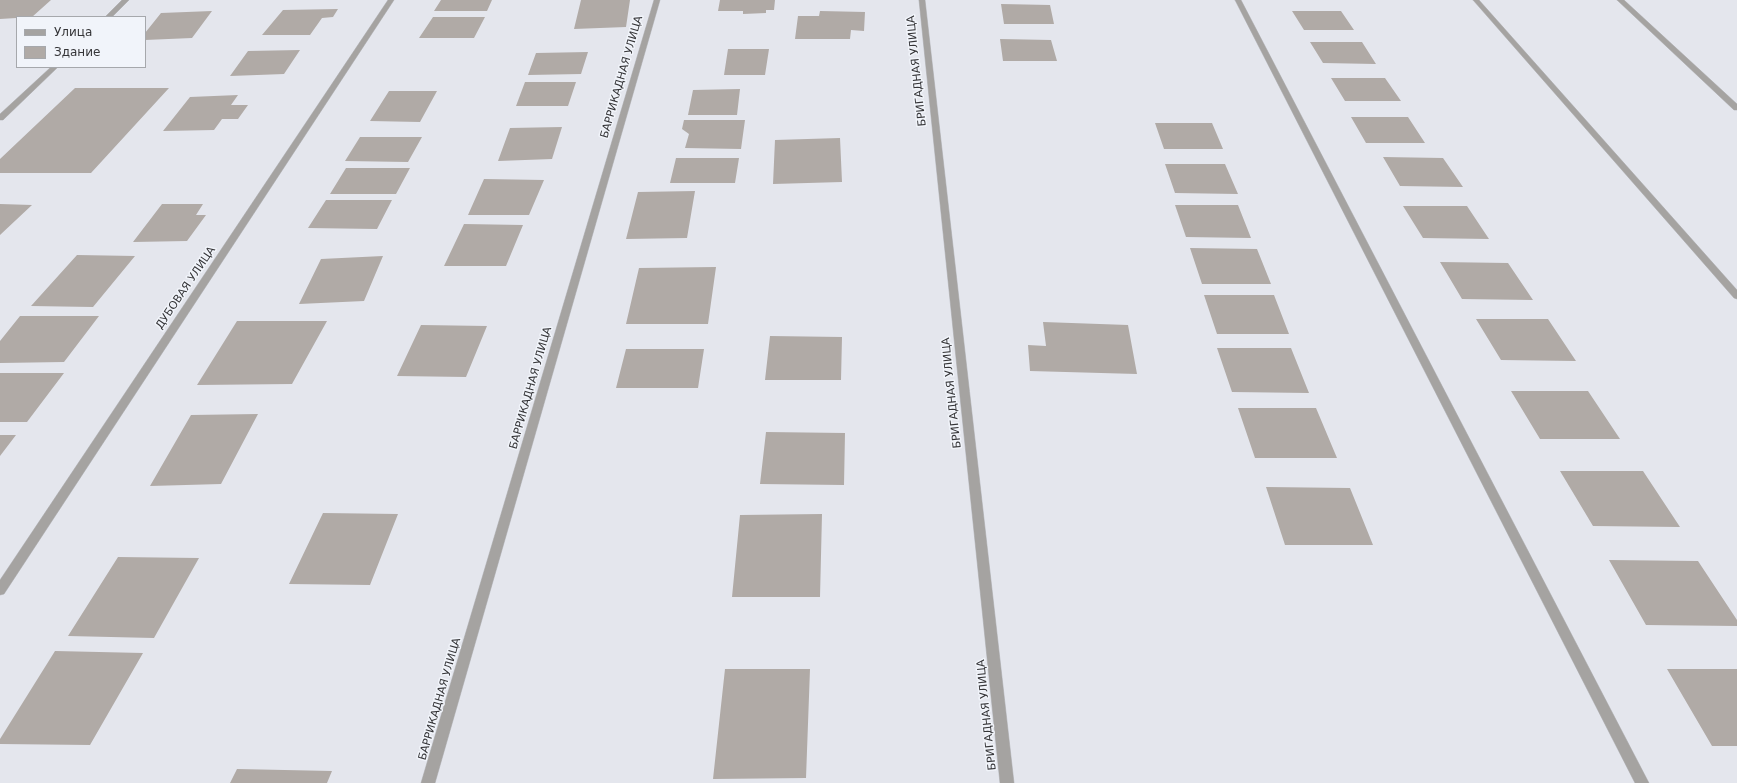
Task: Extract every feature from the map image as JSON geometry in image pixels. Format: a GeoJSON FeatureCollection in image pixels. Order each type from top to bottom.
{"type":"FeatureCollection","features":[{"type":"Feature","properties":{"kind":"street"},"geometry":{"type":"LineString","coordinates":[[109,16],[126,0]]}},
{"type":"Feature","properties":{"kind":"street","name":"ДУБОВАЯ УЛИЦА"},"geometry":{"type":"LineString","coordinates":[[0,590],[392,0]]}},
{"type":"Feature","properties":{"kind":"street","name":"БАРРИКАДНАЯ УЛИЦА"},"geometry":{"type":"LineString","coordinates":[[428,783],[657,0]]}},
{"type":"Feature","properties":{"kind":"street","name":"БРИГАДНАЯ УЛИЦА"},"geometry":{"type":"LineString","coordinates":[[922,0],[1007,783]]}},
{"type":"Feature","properties":{"kind":"street"},"geometry":{"type":"LineString","coordinates":[[1238,0],[1642,783]]}},
{"type":"Feature","properties":{"kind":"street"},"geometry":{"type":"LineString","coordinates":[[1476,0],[1737,296]]}},
{"type":"Feature","properties":{"kind":"street"},"geometry":{"type":"LineString","coordinates":[[1620,0],[1737,108]]}},
{"type":"Feature","properties":{"kind":"street"},"geometry":{"type":"LineString","coordinates":[[0,118],[54,68]]}},
{"type":"Feature","properties":{"kind":"building"},"geometry":{"type":"Polygon","coordinates":[[[0,0],[51,0],[33,16],[16,16],[16,18],[0,19],[0,0]]]}},
{"type":"Feature","properties":{"kind":"building"},"geometry":{"type":"Polygon","coordinates":[[[441,0],[492,0],[487,11],[434,11],[441,0]]]}},
{"type":"Feature","properties":{"kind":"building"},"geometry":{"type":"Polygon","coordinates":[[[581,0],[630,0],[626,27],[574,29],[581,0]]]}},
{"type":"Feature","properties":{"kind":"building"},"geometry":{"type":"Polygon","coordinates":[[[720,0],[775,0],[774,10],[766,10],[766,13],[743,14],[743,11],[718,11],[720,0]]]}},
{"type":"Feature","properties":{"kind":"building"},"geometry":{"type":"Polygon","coordinates":[[[1001,4],[1050,5],[1054,24],[1004,24],[1001,4]]]}},
{"type":"Feature","properties":{"kind":"building"},"geometry":{"type":"Polygon","coordinates":[[[338,9],[333,17],[322,18],[310,35],[262,35],[283,10],[338,9]]]}},
{"type":"Feature","properties":{"kind":"building"},"geometry":{"type":"Polygon","coordinates":[[[212,11],[192,38],[146,40],[146,32],[161,13],[212,11]]]}},
{"type":"Feature","properties":{"kind":"building"},"geometry":{"type":"Polygon","coordinates":[[[820,11],[865,12],[864,31],[851,30],[850,39],[795,39],[798,16],[819,16],[820,11]]]}},
{"type":"Feature","properties":{"kind":"building"},"geometry":{"type":"Polygon","coordinates":[[[1292,11],[1341,11],[1354,30],[1304,30],[1292,11]]]}},
{"type":"Feature","properties":{"kind":"building"},"geometry":{"type":"Polygon","coordinates":[[[433,17],[485,17],[474,38],[419,38],[433,17]]]}},
{"type":"Feature","properties":{"kind":"building"},"geometry":{"type":"Polygon","coordinates":[[[1000,39],[1051,40],[1057,61],[1003,61],[1000,39]]]}},
{"type":"Feature","properties":{"kind":"building"},"geometry":{"type":"Polygon","coordinates":[[[1310,42],[1362,42],[1376,64],[1323,63],[1310,42]]]}},
{"type":"Feature","properties":{"kind":"building"},"geometry":{"type":"Polygon","coordinates":[[[728,49],[769,49],[765,75],[724,75],[728,49]]]}},
{"type":"Feature","properties":{"kind":"building"},"geometry":{"type":"Polygon","coordinates":[[[300,50],[284,74],[230,76],[248,51],[300,50]]]}},
{"type":"Feature","properties":{"kind":"building"},"geometry":{"type":"Polygon","coordinates":[[[588,52],[581,74],[528,75],[536,53],[588,52]]]}},
{"type":"Feature","properties":{"kind":"building"},"geometry":{"type":"Polygon","coordinates":[[[1331,78],[1385,78],[1401,101],[1345,101],[1331,78]]]}},
{"type":"Feature","properties":{"kind":"building"},"geometry":{"type":"Polygon","coordinates":[[[525,82],[576,82],[568,106],[516,106],[525,82]]]}},
{"type":"Feature","properties":{"kind":"building"},"geometry":{"type":"Polygon","coordinates":[[[75,88],[169,88],[91,173],[0,173],[0,159],[75,88]]]}},
{"type":"Feature","properties":{"kind":"building"},"geometry":{"type":"Polygon","coordinates":[[[740,89],[737,115],[688,115],[693,90],[740,89]]]}},
{"type":"Feature","properties":{"kind":"building"},"geometry":{"type":"Polygon","coordinates":[[[389,91],[437,91],[420,122],[370,121],[389,91]]]}},
{"type":"Feature","properties":{"kind":"building"},"geometry":{"type":"Polygon","coordinates":[[[238,95],[231,105],[248,105],[238,119],[222,119],[214,130],[163,131],[190,97],[238,95]]]}},
{"type":"Feature","properties":{"kind":"building"},"geometry":{"type":"Polygon","coordinates":[[[1351,117],[1408,117],[1425,143],[1366,143],[1351,117]]]}},
{"type":"Feature","properties":{"kind":"building"},"geometry":{"type":"Polygon","coordinates":[[[684,120],[745,120],[741,149],[685,148],[689,134],[682,129],[684,120]]]}},
{"type":"Feature","properties":{"kind":"building"},"geometry":{"type":"Polygon","coordinates":[[[1155,123],[1212,123],[1223,149],[1164,149],[1155,123]]]}},
{"type":"Feature","properties":{"kind":"building"},"geometry":{"type":"Polygon","coordinates":[[[562,127],[552,159],[498,161],[510,128],[562,127]]]}},
{"type":"Feature","properties":{"kind":"building"},"geometry":{"type":"Polygon","coordinates":[[[360,137],[422,137],[408,162],[345,161],[360,137]]]}},
{"type":"Feature","properties":{"kind":"building"},"geometry":{"type":"Polygon","coordinates":[[[840,138],[842,182],[773,184],[775,140],[840,138]]]}},
{"type":"Feature","properties":{"kind":"building"},"geometry":{"type":"Polygon","coordinates":[[[1383,157],[1443,158],[1463,187],[1400,186],[1383,157]]]}},
{"type":"Feature","properties":{"kind":"building"},"geometry":{"type":"Polygon","coordinates":[[[676,158],[739,158],[735,183],[670,183],[676,158]]]}},
{"type":"Feature","properties":{"kind":"building"},"geometry":{"type":"Polygon","coordinates":[[[1165,164],[1225,164],[1238,194],[1175,193],[1165,164]]]}},
{"type":"Feature","properties":{"kind":"building"},"geometry":{"type":"Polygon","coordinates":[[[346,168],[410,168],[396,194],[330,194],[346,168]]]}},
{"type":"Feature","properties":{"kind":"building"},"geometry":{"type":"Polygon","coordinates":[[[484,179],[544,180],[529,215],[468,215],[484,179]]]}},
{"type":"Feature","properties":{"kind":"building"},"geometry":{"type":"Polygon","coordinates":[[[695,191],[687,238],[626,239],[638,192],[695,191]]]}},
{"type":"Feature","properties":{"kind":"building"},"geometry":{"type":"Polygon","coordinates":[[[326,200],[392,200],[377,229],[308,228],[326,200]]]}},
{"type":"Feature","properties":{"kind":"building"},"geometry":{"type":"Polygon","coordinates":[[[0,204],[32,205],[0,235],[0,204]]]}},
{"type":"Feature","properties":{"kind":"building"},"geometry":{"type":"Polygon","coordinates":[[[162,204],[203,204],[196,215],[206,215],[187,241],[133,242],[162,204]]]}},
{"type":"Feature","properties":{"kind":"building"},"geometry":{"type":"Polygon","coordinates":[[[1175,205],[1238,205],[1251,238],[1186,237],[1175,205]]]}},
{"type":"Feature","properties":{"kind":"building"},"geometry":{"type":"Polygon","coordinates":[[[1403,206],[1467,206],[1489,239],[1423,238],[1403,206]]]}},
{"type":"Feature","properties":{"kind":"building"},"geometry":{"type":"Polygon","coordinates":[[[464,224],[523,225],[506,266],[444,266],[464,224]]]}},
{"type":"Feature","properties":{"kind":"building"},"geometry":{"type":"Polygon","coordinates":[[[1190,248],[1257,249],[1271,284],[1202,284],[1190,248]]]}},
{"type":"Feature","properties":{"kind":"building"},"geometry":{"type":"Polygon","coordinates":[[[77,255],[135,256],[93,307],[31,306],[77,255]]]}},
{"type":"Feature","properties":{"kind":"building"},"geometry":{"type":"Polygon","coordinates":[[[383,256],[364,301],[299,304],[321,259],[383,256]]]}},
{"type":"Feature","properties":{"kind":"building"},"geometry":{"type":"Polygon","coordinates":[[[1440,262],[1508,263],[1533,300],[1462,299],[1440,262]]]}},
{"type":"Feature","properties":{"kind":"building"},"geometry":{"type":"Polygon","coordinates":[[[716,267],[708,324],[626,324],[639,268],[716,267]]]}},
{"type":"Feature","properties":{"kind":"building"},"geometry":{"type":"Polygon","coordinates":[[[1204,295],[1274,295],[1289,334],[1217,334],[1204,295]]]}},
{"type":"Feature","properties":{"kind":"building"},"geometry":{"type":"Polygon","coordinates":[[[20,316],[99,316],[64,362],[0,363],[0,341],[20,316]]]}},
{"type":"Feature","properties":{"kind":"building"},"geometry":{"type":"Polygon","coordinates":[[[1476,319],[1548,319],[1576,361],[1501,360],[1476,319]]]}},
{"type":"Feature","properties":{"kind":"building"},"geometry":{"type":"Polygon","coordinates":[[[237,321],[327,321],[292,384],[197,385],[237,321]]]}},
{"type":"Feature","properties":{"kind":"building"},"geometry":{"type":"Polygon","coordinates":[[[1043,322],[1128,325],[1137,374],[1030,371],[1028,345],[1046,346],[1043,322]]]}},
{"type":"Feature","properties":{"kind":"building"},"geometry":{"type":"Polygon","coordinates":[[[421,325],[487,326],[466,377],[397,376],[421,325]]]}},
{"type":"Feature","properties":{"kind":"building"},"geometry":{"type":"Polygon","coordinates":[[[770,336],[842,337],[841,380],[765,380],[770,336]]]}},
{"type":"Feature","properties":{"kind":"building"},"geometry":{"type":"Polygon","coordinates":[[[1217,348],[1291,348],[1309,393],[1232,392],[1217,348]]]}},
{"type":"Feature","properties":{"kind":"building"},"geometry":{"type":"Polygon","coordinates":[[[626,349],[704,349],[698,388],[616,388],[626,349]]]}},
{"type":"Feature","properties":{"kind":"building"},"geometry":{"type":"Polygon","coordinates":[[[0,373],[64,373],[27,422],[0,422],[0,373]]]}},
{"type":"Feature","properties":{"kind":"building"},"geometry":{"type":"Polygon","coordinates":[[[1511,391],[1588,391],[1620,439],[1540,439],[1511,391]]]}},
{"type":"Feature","properties":{"kind":"building"},"geometry":{"type":"Polygon","coordinates":[[[1238,408],[1316,408],[1337,458],[1255,458],[1238,408]]]}},
{"type":"Feature","properties":{"kind":"building"},"geometry":{"type":"Polygon","coordinates":[[[258,414],[221,484],[150,486],[191,415],[258,414]]]}},
{"type":"Feature","properties":{"kind":"building"},"geometry":{"type":"Polygon","coordinates":[[[766,432],[845,433],[844,485],[760,484],[766,432]]]}},
{"type":"Feature","properties":{"kind":"building"},"geometry":{"type":"Polygon","coordinates":[[[0,435],[16,435],[0,456],[0,435]]]}},
{"type":"Feature","properties":{"kind":"building"},"geometry":{"type":"Polygon","coordinates":[[[1560,471],[1643,471],[1680,527],[1593,526],[1560,471]]]}},
{"type":"Feature","properties":{"kind":"building"},"geometry":{"type":"Polygon","coordinates":[[[1266,487],[1350,488],[1373,545],[1285,545],[1266,487]]]}},
{"type":"Feature","properties":{"kind":"building"},"geometry":{"type":"Polygon","coordinates":[[[323,513],[398,514],[370,585],[289,584],[323,513]]]}},
{"type":"Feature","properties":{"kind":"building"},"geometry":{"type":"Polygon","coordinates":[[[822,514],[820,597],[732,597],[740,515],[822,514]]]}},
{"type":"Feature","properties":{"kind":"building"},"geometry":{"type":"Polygon","coordinates":[[[118,557],[199,558],[154,638],[68,636],[118,557]]]}},
{"type":"Feature","properties":{"kind":"building"},"geometry":{"type":"Polygon","coordinates":[[[1609,560],[1698,561],[1737,620],[1737,626],[1646,625],[1609,560]]]}},
{"type":"Feature","properties":{"kind":"building"},"geometry":{"type":"Polygon","coordinates":[[[55,651],[143,653],[90,745],[0,744],[0,739],[55,651]]]}},
{"type":"Feature","properties":{"kind":"building"},"geometry":{"type":"Polygon","coordinates":[[[725,669],[810,669],[806,778],[713,779],[725,669]]]}},
{"type":"Feature","properties":{"kind":"building"},"geometry":{"type":"Polygon","coordinates":[[[1667,669],[1737,669],[1737,746],[1712,746],[1667,669]]]}},
{"type":"Feature","properties":{"kind":"building"},"geometry":{"type":"Polygon","coordinates":[[[237,769],[332,771],[327,783],[230,783],[237,769]]]}}]}
